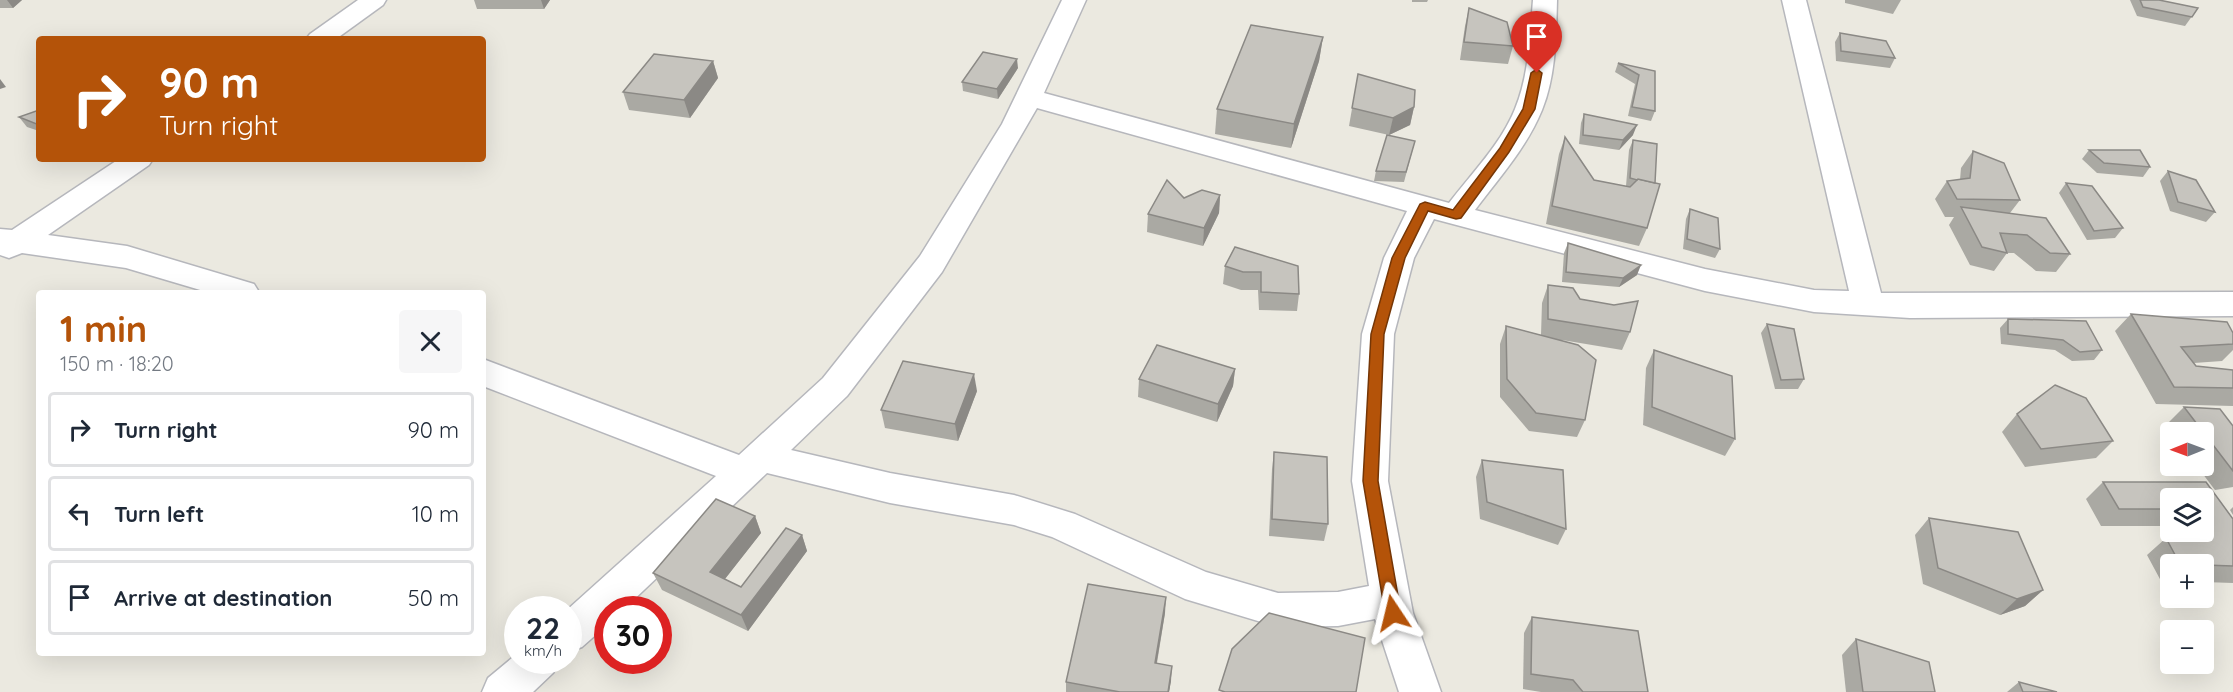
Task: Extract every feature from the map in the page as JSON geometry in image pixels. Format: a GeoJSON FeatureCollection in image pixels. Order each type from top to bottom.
{"type":"FeatureCollection","features":[{"type":"Feature","properties":{"kind":"street"},"geometry":{"type":"LineString","coordinates":[[323,36],[374,0]]}},
{"type":"Feature","properties":{"kind":"street"},"geometry":{"type":"LineString","coordinates":[[582,621],[835,387],[931,264],[1016,124],[1074,0]]}},
{"type":"Feature","properties":{"kind":"street"},"geometry":{"type":"LineString","coordinates":[[1420,692],[1390,599],[1370,481],[1378,334],[1399,258],[1440,211],[1505,149],[1529,109],[1541,54],[1545,0]]}},
{"type":"Feature","properties":{"kind":"street"},"geometry":{"type":"LineString","coordinates":[[1794,0],[1868,304]]}},
{"type":"Feature","properties":{"kind":"street"},"geometry":{"type":"LineString","coordinates":[[1029,97],[1440,211],[1705,280],[1814,301],[1910,306],[2233,304]]}},
{"type":"Feature","properties":{"kind":"street"},"geometry":{"type":"LineString","coordinates":[[6,244],[134,162]]}},
{"type":"Feature","properties":{"kind":"street"},"geometry":{"type":"LineString","coordinates":[[6,244],[127,257],[236,290]]}},
{"type":"Feature","properties":{"kind":"street"},"geometry":{"type":"LineString","coordinates":[[486,373],[752,465],[1014,510],[1062,525],[1198,587],[1278,610],[1338,609],[1390,599]]}},
{"type":"Feature","properties":{"kind":"street"},"geometry":{"type":"LineString","coordinates":[[503,692],[523,674]]}},
{"type":"Feature","properties":{"kind":"building"},"geometry":{"type":"Polygon","coordinates":[[[2140,0],[2159,0],[2198,8],[2192,17],[2143,7],[2140,0]]]}},
{"type":"Feature","properties":{"kind":"building"},"geometry":{"type":"Polygon","coordinates":[[[1469,8],[1507,22],[1513,46],[1464,42],[1469,8]]]}},
{"type":"Feature","properties":{"kind":"building"},"geometry":{"type":"Polygon","coordinates":[[[1251,25],[1323,37],[1294,124],[1217,109],[1251,25]]]}},
{"type":"Feature","properties":{"kind":"building"},"geometry":{"type":"Polygon","coordinates":[[[1840,33],[1886,41],[1895,58],[1841,51],[1840,33]]]}},
{"type":"Feature","properties":{"kind":"building"},"geometry":{"type":"Polygon","coordinates":[[[983,52],[1017,59],[997,89],[962,82],[983,52]]]}},
{"type":"Feature","properties":{"kind":"building"},"geometry":{"type":"Polygon","coordinates":[[[654,54],[713,61],[684,100],[623,92],[654,54]]]}},
{"type":"Feature","properties":{"kind":"building"},"geometry":{"type":"Polygon","coordinates":[[[1618,63],[1655,71],[1655,111],[1632,107],[1639,75],[1618,63]]]}},
{"type":"Feature","properties":{"kind":"building"},"geometry":{"type":"Polygon","coordinates":[[[1358,74],[1415,90],[1414,107],[1393,118],[1352,108],[1358,74]]]}},
{"type":"Feature","properties":{"kind":"building"},"geometry":{"type":"Polygon","coordinates":[[[36,111],[36,124],[19,117],[36,111]]]}},
{"type":"Feature","properties":{"kind":"building"},"geometry":{"type":"Polygon","coordinates":[[[1584,114],[1637,125],[1623,140],[1583,135],[1584,114]]]}},
{"type":"Feature","properties":{"kind":"building"},"geometry":{"type":"Polygon","coordinates":[[[1387,135],[1415,141],[1406,172],[1376,171],[1387,135]]]}},
{"type":"Feature","properties":{"kind":"building"},"geometry":{"type":"Polygon","coordinates":[[[1565,137],[1594,180],[1630,187],[1638,179],[1660,184],[1647,228],[1552,206],[1565,137]]]}},
{"type":"Feature","properties":{"kind":"building"},"geometry":{"type":"Polygon","coordinates":[[[1633,140],[1657,144],[1655,183],[1630,178],[1633,140]]]}},
{"type":"Feature","properties":{"kind":"building"},"geometry":{"type":"Polygon","coordinates":[[[2089,150],[2140,150],[2150,167],[2104,163],[2089,150]]]}},
{"type":"Feature","properties":{"kind":"building"},"geometry":{"type":"Polygon","coordinates":[[[1973,151],[2004,163],[2020,200],[1957,199],[1947,181],[1970,178],[1973,151]]]}},
{"type":"Feature","properties":{"kind":"building"},"geometry":{"type":"Polygon","coordinates":[[[2168,171],[2196,180],[2215,212],[2178,202],[2168,171]]]}},
{"type":"Feature","properties":{"kind":"building"},"geometry":{"type":"Polygon","coordinates":[[[1167,180],[1184,198],[1202,190],[1220,195],[1204,228],[1148,214],[1167,180]]]}},
{"type":"Feature","properties":{"kind":"building"},"geometry":{"type":"Polygon","coordinates":[[[2066,183],[2092,186],[2123,228],[2094,231],[2066,183]]]}},
{"type":"Feature","properties":{"kind":"building"},"geometry":{"type":"Polygon","coordinates":[[[1961,207],[2046,218],[2070,254],[2050,253],[2027,235],[2000,233],[2007,253],[1982,247],[1961,207]]]}},
{"type":"Feature","properties":{"kind":"building"},"geometry":{"type":"Polygon","coordinates":[[[1690,209],[1718,218],[1720,249],[1687,239],[1690,209]]]}},
{"type":"Feature","properties":{"kind":"building"},"geometry":{"type":"Polygon","coordinates":[[[1568,243],[1641,265],[1623,278],[1566,272],[1568,243]]]}},
{"type":"Feature","properties":{"kind":"building"},"geometry":{"type":"Polygon","coordinates":[[[1235,247],[1298,266],[1299,294],[1261,292],[1261,272],[1243,272],[1225,266],[1235,247]]]}},
{"type":"Feature","properties":{"kind":"building"},"geometry":{"type":"Polygon","coordinates":[[[1548,285],[1573,288],[1580,299],[1614,305],[1638,301],[1630,332],[1548,319],[1548,285]]]}},
{"type":"Feature","properties":{"kind":"building"},"geometry":{"type":"Polygon","coordinates":[[[2131,314],[2227,322],[2233,333],[2233,344],[2181,347],[2196,366],[2233,370],[2233,388],[2174,387],[2131,314]]]}},
{"type":"Feature","properties":{"kind":"building"},"geometry":{"type":"Polygon","coordinates":[[[2008,319],[2086,321],[2102,350],[2080,352],[2063,340],[2008,334],[2008,319]]]}},
{"type":"Feature","properties":{"kind":"building"},"geometry":{"type":"Polygon","coordinates":[[[1767,324],[1794,329],[1804,379],[1781,380],[1767,324]]]}},
{"type":"Feature","properties":{"kind":"building"},"geometry":{"type":"Polygon","coordinates":[[[1506,326],[1578,345],[1596,360],[1585,420],[1536,413],[1507,379],[1506,326]]]}},
{"type":"Feature","properties":{"kind":"building"},"geometry":{"type":"Polygon","coordinates":[[[1157,345],[1235,369],[1218,404],[1139,379],[1157,345]]]}},
{"type":"Feature","properties":{"kind":"building"},"geometry":{"type":"Polygon","coordinates":[[[1654,350],[1732,376],[1735,439],[1652,407],[1654,350]]]}},
{"type":"Feature","properties":{"kind":"building"},"geometry":{"type":"Polygon","coordinates":[[[903,361],[974,374],[955,424],[881,410],[903,361]]]}},
{"type":"Feature","properties":{"kind":"building"},"geometry":{"type":"Polygon","coordinates":[[[2055,385],[2086,398],[2113,441],[2041,449],[2017,414],[2055,385]]]}},
{"type":"Feature","properties":{"kind":"building"},"geometry":{"type":"Polygon","coordinates":[[[2184,407],[2220,409],[2233,426],[2233,471],[2214,446],[2214,422],[2195,422],[2184,407]]]}},
{"type":"Feature","properties":{"kind":"building"},"geometry":{"type":"Polygon","coordinates":[[[1274,452],[1327,457],[1328,524],[1272,519],[1274,452]]]}},
{"type":"Feature","properties":{"kind":"building"},"geometry":{"type":"Polygon","coordinates":[[[1482,460],[1563,470],[1566,529],[1487,502],[1482,460]]]}},
{"type":"Feature","properties":{"kind":"building"},"geometry":{"type":"Polygon","coordinates":[[[2103,482],[2206,482],[2210,488],[2160,488],[2160,509],[2119,509],[2103,482]]]}},
{"type":"Feature","properties":{"kind":"building"},"geometry":{"type":"Polygon","coordinates":[[[2214,493],[2233,519],[2233,566],[2214,565],[2214,554],[2175,554],[2168,542],[2214,542],[2214,493]]]}},
{"type":"Feature","properties":{"kind":"building"},"geometry":{"type":"Polygon","coordinates":[[[716,499],[755,516],[710,572],[741,587],[786,528],[802,535],[741,615],[653,573],[716,499]]]}},
{"type":"Feature","properties":{"kind":"building"},"geometry":{"type":"Polygon","coordinates":[[[1929,518],[2018,532],[2043,590],[2017,599],[1938,568],[1929,518]]]}},
{"type":"Feature","properties":{"kind":"building"},"geometry":{"type":"Polygon","coordinates":[[[1088,584],[1166,597],[1155,663],[1172,666],[1168,692],[1120,692],[1066,682],[1088,584]]]}},
{"type":"Feature","properties":{"kind":"building"},"geometry":{"type":"Polygon","coordinates":[[[1269,613],[1365,638],[1356,692],[1225,692],[1219,690],[1232,649],[1269,613]]]}},
{"type":"Feature","properties":{"kind":"building"},"geometry":{"type":"Polygon","coordinates":[[[1532,617],[1638,631],[1648,692],[1583,692],[1573,680],[1531,674],[1532,617]]]}},
{"type":"Feature","properties":{"kind":"building"},"geometry":{"type":"Polygon","coordinates":[[[1856,639],[1929,662],[1935,692],[1863,692],[1856,639]]]}},
{"type":"Feature","properties":{"kind":"building"},"geometry":{"type":"Polygon","coordinates":[[[2019,682],[2057,692],[2023,692],[2019,682]]]}},
{"type":"Feature","properties":{"kind":"route"},"geometry":{"type":"LineString","coordinates":[[1393,613],[1370,481],[1378,334],[1399,258],[1425,206],[1456,215],[1505,149],[1529,109],[1537,73]]}}]}
